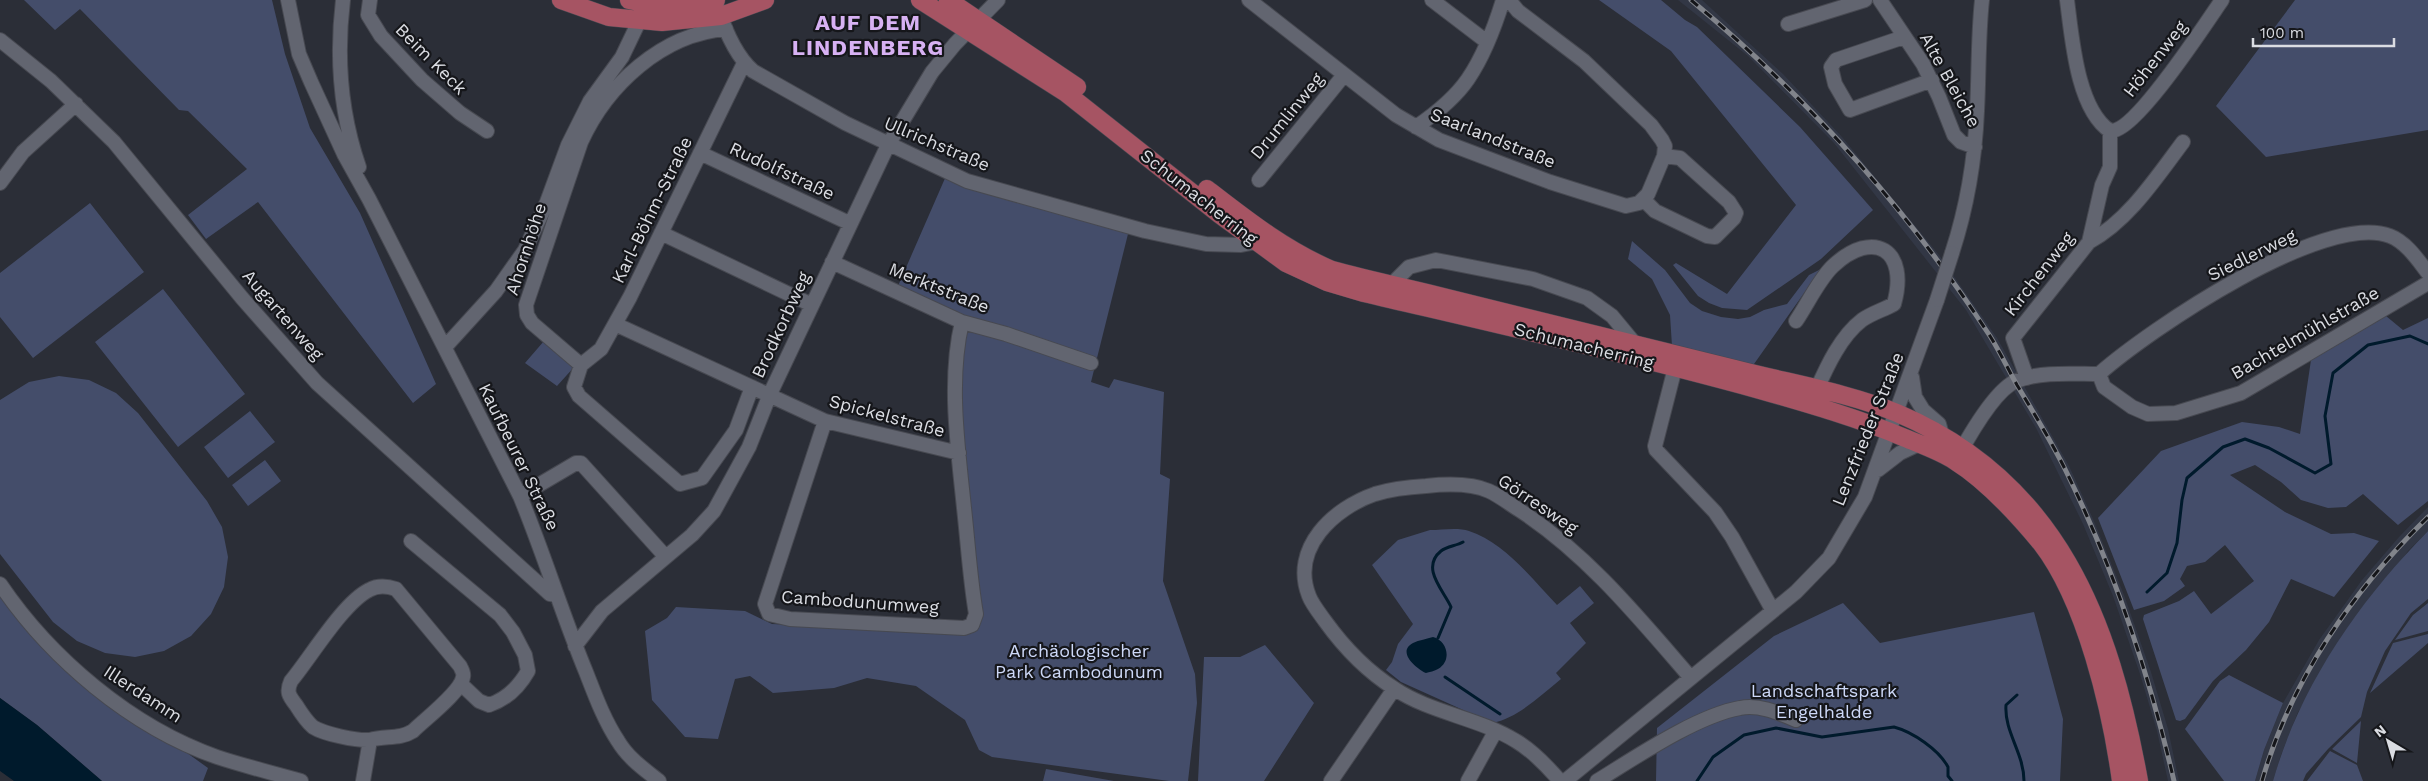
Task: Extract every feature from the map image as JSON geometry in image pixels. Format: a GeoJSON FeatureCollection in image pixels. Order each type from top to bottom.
{"type":"FeatureCollection","features":[{"type":"Feature","properties":{"kind":"main road"},"geometry":{"type":"LineString","coordinates":[[561,0],[609,17],[670,7],[720,11],[765,0]]}},
{"type":"Feature","properties":{"kind":"main road"},"geometry":{"type":"LineString","coordinates":[[629,0],[644,12]]}},
{"type":"Feature","properties":{"kind":"main road","name":"Schumacherring"},"geometry":{"type":"LineString","coordinates":[[920,0],[973,25]]}},
{"type":"Feature","properties":{"kind":"main road","name":"Schumacherring"},"geometry":{"type":"LineString","coordinates":[[948,0],[973,25],[1238,221],[1312,262],[1332,270],[1394,286],[1817,389],[1897,414],[1942,435],[1958,454]]}},
{"type":"Feature","properties":{"kind":"main road","name":"Schumacherring"},"geometry":{"type":"LineString","coordinates":[[1238,221],[1256,242],[1286,263],[1327,282],[1364,293],[1675,368],[1812,404],[1920,444],[1958,454],[1988,467],[2029,507],[2052,535],[2090,603],[2111,658],[2125,768],[2138,781]]}},
{"type":"Feature","properties":{"kind":"street","name":"Kaufbeurer Straße"},"geometry":{"type":"LineString","coordinates":[[288,0],[299,54],[344,154],[369,199],[520,496],[540,544],[575,646],[604,718],[618,743],[636,764],[659,781]]}},
{"type":"Feature","properties":{"kind":"street","name":"Kaufbeurer Straße"},"geometry":{"type":"LineString","coordinates":[[343,0],[339,57],[340,90],[345,121],[369,199]]}},
{"type":"Feature","properties":{"kind":"street","name":"Beim Keck"},"geometry":{"type":"LineString","coordinates":[[370,0],[368,15],[381,36],[422,80],[460,113],[487,131]]}},
{"type":"Feature","properties":{"kind":"street","name":"Brodkorbweg"},"geometry":{"type":"LineString","coordinates":[[575,646],[602,611],[692,535],[714,511],[749,447],[770,394],[849,223],[888,145],[932,72],[973,25],[998,0]]}},
{"type":"Feature","properties":{"kind":"street","name":"Saarlandstraße"},"geometry":{"type":"LineString","coordinates":[[1249,0],[1396,115],[1439,140],[1550,182],[1626,206],[1634,206],[1643,200]]}},
{"type":"Feature","properties":{"kind":"street"},"geometry":{"type":"LineString","coordinates":[[1432,0],[1486,42]]}},
{"type":"Feature","properties":{"kind":"street"},"geometry":{"type":"LineString","coordinates":[[1416,127],[1452,98],[1468,79],[1503,0]]}},
{"type":"Feature","properties":{"kind":"street"},"geometry":{"type":"LineString","coordinates":[[1509,0],[1518,11],[1584,61],[1607,82],[1651,125],[1664,151],[1680,158],[1730,202],[1736,213],[1734,218],[1715,237],[1707,236],[1655,211],[1643,200],[1652,185],[1664,151]]}},
{"type":"Feature","properties":{"kind":"street"},"geometry":{"type":"LineString","coordinates":[[1788,24],[1865,0]]}},
{"type":"Feature","properties":{"kind":"street","name":"Alte Bleiche"},"geometry":{"type":"LineString","coordinates":[[1880,0],[1932,80],[1954,135],[1961,142],[1975,147]]}},
{"type":"Feature","properties":{"kind":"street","name":"Lenzfrieder Straße"},"geometry":{"type":"LineString","coordinates":[[1565,781],[1796,592],[1829,558],[1865,496],[1912,374],[1952,253],[1967,197],[1975,147],[1982,0]]}},
{"type":"Feature","properties":{"kind":"street"},"geometry":{"type":"LineString","coordinates":[[2067,0],[2076,64],[2086,96],[2100,124],[2110,131]]}},
{"type":"Feature","properties":{"kind":"street","name":"Höhenweg"},"geometry":{"type":"LineString","coordinates":[[2110,131],[2122,128],[2164,84],[2222,0]]}},
{"type":"Feature","properties":{"kind":"street","name":"Ullrichstraße"},"geometry":{"type":"LineString","coordinates":[[720,11],[744,63],[753,71],[888,145],[967,181],[1145,232],[1206,244],[1241,245],[1256,242]]}},
{"type":"Feature","properties":{"kind":"street","name":"Ahornhöhe"},"geometry":{"type":"LineString","coordinates":[[581,365],[532,323],[527,315],[526,305],[581,142],[587,128],[610,95],[638,67],[690,36],[707,30],[720,11]]}},
{"type":"Feature","properties":{"kind":"street"},"geometry":{"type":"LineString","coordinates":[[445,347],[496,291],[525,250],[547,202],[568,145],[590,101],[622,57],[644,12]]}},
{"type":"Feature","properties":{"kind":"street"},"geometry":{"type":"LineString","coordinates":[[1904,37],[1836,60],[1831,67],[1835,84],[1850,110],[1932,80]]}},
{"type":"Feature","properties":{"kind":"street","name":"Augartenweg"},"geometry":{"type":"LineString","coordinates":[[0,40],[76,104],[114,142],[242,298],[317,383],[550,594],[557,595]]}},
{"type":"Feature","properties":{"kind":"street","name":"Karl-Böhm-Straße"},"geometry":{"type":"LineString","coordinates":[[581,365],[601,349],[615,324],[744,63]]}},
{"type":"Feature","properties":{"kind":"street","name":"Drumlinweg"},"geometry":{"type":"LineString","coordinates":[[1259,180],[1344,75]]}},
{"type":"Feature","properties":{"kind":"street"},"geometry":{"type":"LineString","coordinates":[[4,177],[23,152],[76,104]]}},
{"type":"Feature","properties":{"kind":"street","name":"Kirchenweg"},"geometry":{"type":"LineString","coordinates":[[2027,378],[2013,338],[2089,242],[2102,185],[2110,167],[2110,131]]}},
{"type":"Feature","properties":{"kind":"street"},"geometry":{"type":"LineString","coordinates":[[2089,242],[2106,233],[2148,188],[2183,142]]}},
{"type":"Feature","properties":{"kind":"street","name":"Rudolfstraße"},"geometry":{"type":"LineString","coordinates":[[700,153],[849,223]]}},
{"type":"Feature","properties":{"kind":"street"},"geometry":{"type":"LineString","coordinates":[[661,233],[812,305]]}},
{"type":"Feature","properties":{"kind":"street","name":"Siedlerweg"},"geometry":{"type":"LineString","coordinates":[[2100,374],[2146,338],[2229,284],[2314,245],[2351,234],[2390,236],[2415,257],[2428,273]]}},
{"type":"Feature","properties":{"kind":"street"},"geometry":{"type":"LineString","coordinates":[[1796,321],[1832,268],[1855,251],[1877,248],[1886,250],[1894,259],[1898,267],[1897,294],[1894,304],[1862,321],[1850,333],[1836,353],[1817,389]]}},
{"type":"Feature","properties":{"kind":"street"},"geometry":{"type":"LineString","coordinates":[[1394,286],[1397,279],[1409,267],[1436,260],[1533,278],[1587,298],[1612,316],[1636,345]]}},
{"type":"Feature","properties":{"kind":"street","name":"Merktstraße"},"geometry":{"type":"LineString","coordinates":[[832,262],[962,322],[1006,334],[1091,363]]}},
{"type":"Feature","properties":{"kind":"street","name":"Bachtelmühlstraße"},"geometry":{"type":"LineString","coordinates":[[2100,374],[2104,387],[2132,407],[2148,414],[2176,413],[2241,393],[2428,283]]}},
{"type":"Feature","properties":{"kind":"street"},"geometry":{"type":"LineString","coordinates":[[959,454],[956,346],[962,322]]}},
{"type":"Feature","properties":{"kind":"street","name":"Spickelstraße"},"geometry":{"type":"LineString","coordinates":[[615,324],[825,421],[959,454]]}},
{"type":"Feature","properties":{"kind":"street"},"geometry":{"type":"LineString","coordinates":[[581,365],[574,387],[579,396],[680,484],[702,478],[736,430],[752,387]]}},
{"type":"Feature","properties":{"kind":"street"},"geometry":{"type":"LineString","coordinates":[[1675,368],[1655,446],[1656,450],[1715,512],[1732,537],[1773,611]]}},
{"type":"Feature","properties":{"kind":"street"},"geometry":{"type":"LineString","coordinates":[[1958,454],[2000,394],[2015,382],[2027,378],[2066,373],[2100,374]]}},
{"type":"Feature","properties":{"kind":"street"},"geometry":{"type":"LineString","coordinates":[[1912,374],[1915,397],[1923,410],[1939,424],[1942,435]]}},
{"type":"Feature","properties":{"kind":"street","name":"Cambodunumweg"},"geometry":{"type":"LineString","coordinates":[[825,421],[765,604],[769,614],[790,619],[874,624],[964,628],[972,625],[976,614],[959,454]]}},
{"type":"Feature","properties":{"kind":"street"},"geometry":{"type":"LineString","coordinates":[[1875,472],[1900,453],[1920,444]]}},
{"type":"Feature","properties":{"kind":"street"},"geometry":{"type":"LineString","coordinates":[[520,496],[576,463],[581,463],[665,556]]}},
{"type":"Feature","properties":{"kind":"street","name":"Görresweg"},"geometry":{"type":"LineString","coordinates":[[1560,781],[1535,755],[1516,741],[1394,689],[1357,658],[1325,621],[1309,596],[1305,574],[1306,558],[1319,532],[1330,520],[1356,502],[1376,494],[1403,488],[1439,485],[1473,486],[1488,490],[1556,537],[1609,586],[1691,678]]}},
{"type":"Feature","properties":{"kind":"street"},"geometry":{"type":"LineString","coordinates":[[411,541],[500,615],[513,632],[525,655],[528,671],[519,687],[499,702],[489,705],[479,701],[461,684]]}},
{"type":"Feature","properties":{"kind":"street","name":"Illerdamm"},"geometry":{"type":"LineString","coordinates":[[0,584],[15,606],[51,648],[118,704],[162,732],[215,756],[301,781]]}},
{"type":"Feature","properties":{"kind":"street"},"geometry":{"type":"LineString","coordinates":[[379,587],[396,589],[460,666],[464,676],[461,684],[405,736],[381,737],[370,740],[356,740],[314,727],[306,720],[289,695],[288,689],[291,681],[344,613],[369,590],[379,587]]}},
{"type":"Feature","properties":{"kind":"street"},"geometry":{"type":"LineString","coordinates":[[1331,781],[1394,689]]}},
{"type":"Feature","properties":{"kind":"street"},"geometry":{"type":"LineString","coordinates":[[1597,781],[1680,732],[1741,707],[1764,708],[1796,720]]}},
{"type":"Feature","properties":{"kind":"street"},"geometry":{"type":"LineString","coordinates":[[1468,781],[1495,732]]}},
{"type":"Feature","properties":{"kind":"street"},"geometry":{"type":"LineString","coordinates":[[363,781],[370,740]]}},
{"type":"Feature","properties":{"kind":"shaded area"},"geometry":{"type":"Polygon","coordinates":[[[1678,0],[1702,0],[1783,74],[1842,137],[1939,255],[1997,338],[2069,466],[2093,519],[2124,595],[2151,672],[2168,729],[2179,781],[2168,781],[2157,731],[2140,674],[2113,596],[2083,524],[2036,428],[1966,310],[1834,143],[1748,56],[1678,0]]]}},
{"type":"Feature","properties":{"kind":"shaded area"},"geometry":{"type":"Polygon","coordinates":[[[2428,507],[2428,531],[2408,551],[2298,712],[2273,781],[2255,781],[2264,750],[2283,703],[2319,640],[2362,580],[2428,507]]]}},
{"type":"Feature","properties":{"kind":"shaded area"},"geometry":{"type":"Polygon","coordinates":[[[1433,637],[1438,639],[1445,647],[1447,656],[1437,670],[1426,673],[1413,664],[1407,655],[1407,651],[1408,647],[1413,643],[1433,637]]]}},
{"type":"Feature","properties":{"kind":"shaded area"},"geometry":{"type":"Polygon","coordinates":[[[0,698],[37,725],[102,781],[14,781],[0,771],[0,698]]]}},
{"type":"Feature","properties":{"kind":"green space"},"geometry":{"type":"Polygon","coordinates":[[[24,0],[272,0],[285,54],[310,128],[360,213],[436,384],[413,403],[258,202],[206,239],[188,215],[247,169],[188,111],[179,110],[80,9],[55,30],[24,0]]]}},
{"type":"Feature","properties":{"kind":"green space"},"geometry":{"type":"Polygon","coordinates":[[[1599,0],[1661,0],[1685,20],[1697,27],[1800,127],[1873,210],[1821,259],[1747,310],[1722,308],[1698,296],[1673,265],[1676,263],[1727,294],[1796,205],[1671,51],[1599,0]]]}},
{"type":"Feature","properties":{"kind":"green space"},"geometry":{"type":"Polygon","coordinates":[[[2295,0],[2428,0],[2428,130],[2266,157],[2216,106],[2295,0]]]}},
{"type":"Feature","properties":{"kind":"green space","name":"Archäologischer Park Cambodunum"},"geometry":{"type":"Polygon","coordinates":[[[946,176],[1129,230],[1091,382],[1109,388],[1114,379],[1164,392],[1160,474],[1170,479],[1163,581],[1195,674],[1197,703],[1188,781],[1169,781],[992,757],[979,750],[965,720],[916,686],[867,678],[834,688],[773,693],[750,676],[735,679],[718,739],[685,737],[652,700],[645,631],[667,618],[676,607],[745,611],[772,624],[966,633],[980,623],[961,400],[961,346],[966,318],[898,286],[946,176]]]}},
{"type":"Feature","properties":{"kind":"green space"},"geometry":{"type":"Polygon","coordinates":[[[90,203],[144,272],[33,358],[0,317],[0,273],[90,203]]]}},
{"type":"Feature","properties":{"kind":"green space"},"geometry":{"type":"Polygon","coordinates":[[[1632,241],[1665,270],[1690,303],[1702,311],[1721,317],[1738,319],[1750,317],[1764,310],[1787,304],[1809,275],[1821,269],[1754,364],[1742,364],[1672,346],[1670,315],[1652,279],[1628,259],[1632,241]]]}},
{"type":"Feature","properties":{"kind":"green space"},"geometry":{"type":"Polygon","coordinates":[[[163,289],[245,394],[178,447],[95,342],[163,289]]]}},
{"type":"Feature","properties":{"kind":"green space"},"geometry":{"type":"Polygon","coordinates":[[[2386,316],[2403,330],[2428,318],[2428,501],[2398,525],[2363,494],[2346,507],[2328,508],[2301,500],[2281,482],[2255,465],[2230,475],[2285,512],[2331,534],[2354,533],[2379,541],[2334,597],[2291,579],[2269,622],[2246,650],[2213,681],[2185,719],[2176,720],[2143,619],[2144,615],[2179,601],[2194,591],[2211,614],[2254,581],[2225,545],[2205,562],[2187,566],[2180,579],[2185,586],[2164,601],[2134,610],[2098,518],[2161,451],[2242,422],[2279,427],[2300,434],[2311,360],[2386,316]]]}},
{"type":"Feature","properties":{"kind":"green space"},"geometry":{"type":"Polygon","coordinates":[[[544,341],[575,366],[557,386],[525,363],[544,341]]]}},
{"type":"Feature","properties":{"kind":"green space"},"geometry":{"type":"Polygon","coordinates":[[[59,376],[89,380],[116,393],[138,413],[207,501],[222,527],[228,557],[224,587],[211,614],[191,636],[164,651],[135,657],[105,653],[77,641],[53,622],[0,554],[0,400],[29,382],[59,376]]]}},
{"type":"Feature","properties":{"kind":"green space"},"geometry":{"type":"Polygon","coordinates":[[[250,411],[275,442],[228,478],[204,447],[250,411]]]}},
{"type":"Feature","properties":{"kind":"green space"},"geometry":{"type":"Polygon","coordinates":[[[265,460],[281,481],[248,506],[232,485],[265,460]]]}},
{"type":"Feature","properties":{"kind":"green space"},"geometry":{"type":"Polygon","coordinates":[[[1460,529],[1482,536],[1517,562],[1557,605],[1580,586],[1594,603],[1570,623],[1586,643],[1556,673],[1561,679],[1528,706],[1502,720],[1492,723],[1401,682],[1386,670],[1392,662],[1398,644],[1413,624],[1372,565],[1398,540],[1430,530],[1460,529]]]}},
{"type":"Feature","properties":{"kind":"green space"},"geometry":{"type":"Polygon","coordinates":[[[2428,531],[2428,599],[2411,613],[2385,651],[2367,692],[2361,717],[2328,749],[2306,774],[2303,781],[2273,781],[2299,712],[2335,647],[2378,586],[2428,531]]]}},
{"type":"Feature","properties":{"kind":"green space"},"geometry":{"type":"Polygon","coordinates":[[[0,592],[17,618],[56,661],[93,691],[119,704],[208,768],[203,781],[102,781],[37,725],[0,698],[0,592]]]}},
{"type":"Feature","properties":{"kind":"green space","name":"Landschaftspark Engelhalde"},"geometry":{"type":"Polygon","coordinates":[[[1843,603],[1880,643],[2034,612],[2063,719],[2060,781],[1656,781],[1657,728],[1774,636],[1843,603]]]}},
{"type":"Feature","properties":{"kind":"green space"},"geometry":{"type":"Polygon","coordinates":[[[2428,603],[2428,631],[2395,640],[2413,615],[2428,603]]]}},
{"type":"Feature","properties":{"kind":"green space"},"geometry":{"type":"Polygon","coordinates":[[[2428,634],[2428,643],[2370,693],[2393,643],[2428,634]]]}},
{"type":"Feature","properties":{"kind":"green space"},"geometry":{"type":"Polygon","coordinates":[[[1265,645],[1314,703],[1264,781],[1198,781],[1204,657],[1240,657],[1265,645]]]}},
{"type":"Feature","properties":{"kind":"green space"},"geometry":{"type":"Polygon","coordinates":[[[2229,675],[2283,703],[2264,750],[2255,781],[2224,781],[2185,729],[2220,681],[2229,675]]]}},
{"type":"Feature","properties":{"kind":"green space"},"geometry":{"type":"Polygon","coordinates":[[[2361,721],[2357,763],[2332,749],[2361,721]]]}},
{"type":"Feature","properties":{"kind":"green space"},"geometry":{"type":"Polygon","coordinates":[[[2330,751],[2357,765],[2363,781],[2307,781],[2330,751]]]}},
{"type":"Feature","properties":{"kind":"green space"},"geometry":{"type":"Polygon","coordinates":[[[1046,769],[1114,781],[1043,781],[1046,769]]]}},
{"type":"Feature","properties":{"kind":"waterway"},"geometry":{"type":"LineString","coordinates":[[2147,592],[2167,573],[2177,543],[2182,500],[2187,478],[2223,447],[2245,439],[2269,448],[2315,473],[2331,464],[2325,416],[2333,373],[2368,345],[2410,336],[2428,344]]}},
{"type":"Feature","properties":{"kind":"waterway"},"geometry":{"type":"LineString","coordinates":[[1438,638],[1451,607],[1436,579],[1433,565],[1435,558],[1441,551],[1463,542]]}},
{"type":"Feature","properties":{"kind":"waterway"},"geometry":{"type":"LineString","coordinates":[[1445,677],[1500,714]]}},
{"type":"Feature","properties":{"kind":"waterway"},"geometry":{"type":"LineString","coordinates":[[2017,695],[2006,705],[2006,715],[2021,761],[2024,781]]}},
{"type":"Feature","properties":{"kind":"waterway"},"geometry":{"type":"LineString","coordinates":[[1697,781],[1713,757],[1744,735],[1776,728],[1822,737],[1894,727],[1909,733],[1932,748],[1948,767],[1948,776],[1952,781]]}},
{"type":"Feature","properties":{"kind":"railway"},"geometry":{"type":"LineString","coordinates":[[1691,0],[1775,75],[1853,157],[1925,244],[1990,336],[2059,457],[2082,504],[2114,581],[2141,660],[2174,781]]}},
{"type":"Feature","properties":{"kind":"railway"},"geometry":{"type":"LineString","coordinates":[[2262,781],[2274,744],[2290,707],[2307,672],[2328,638],[2374,575],[2428,517]]}},
{"type":"Feature","properties":{"kind":"district","name":"AUF DEM LINDENBERG"},"geometry":{"type":"Point","coordinates":[868,34]}}]}
